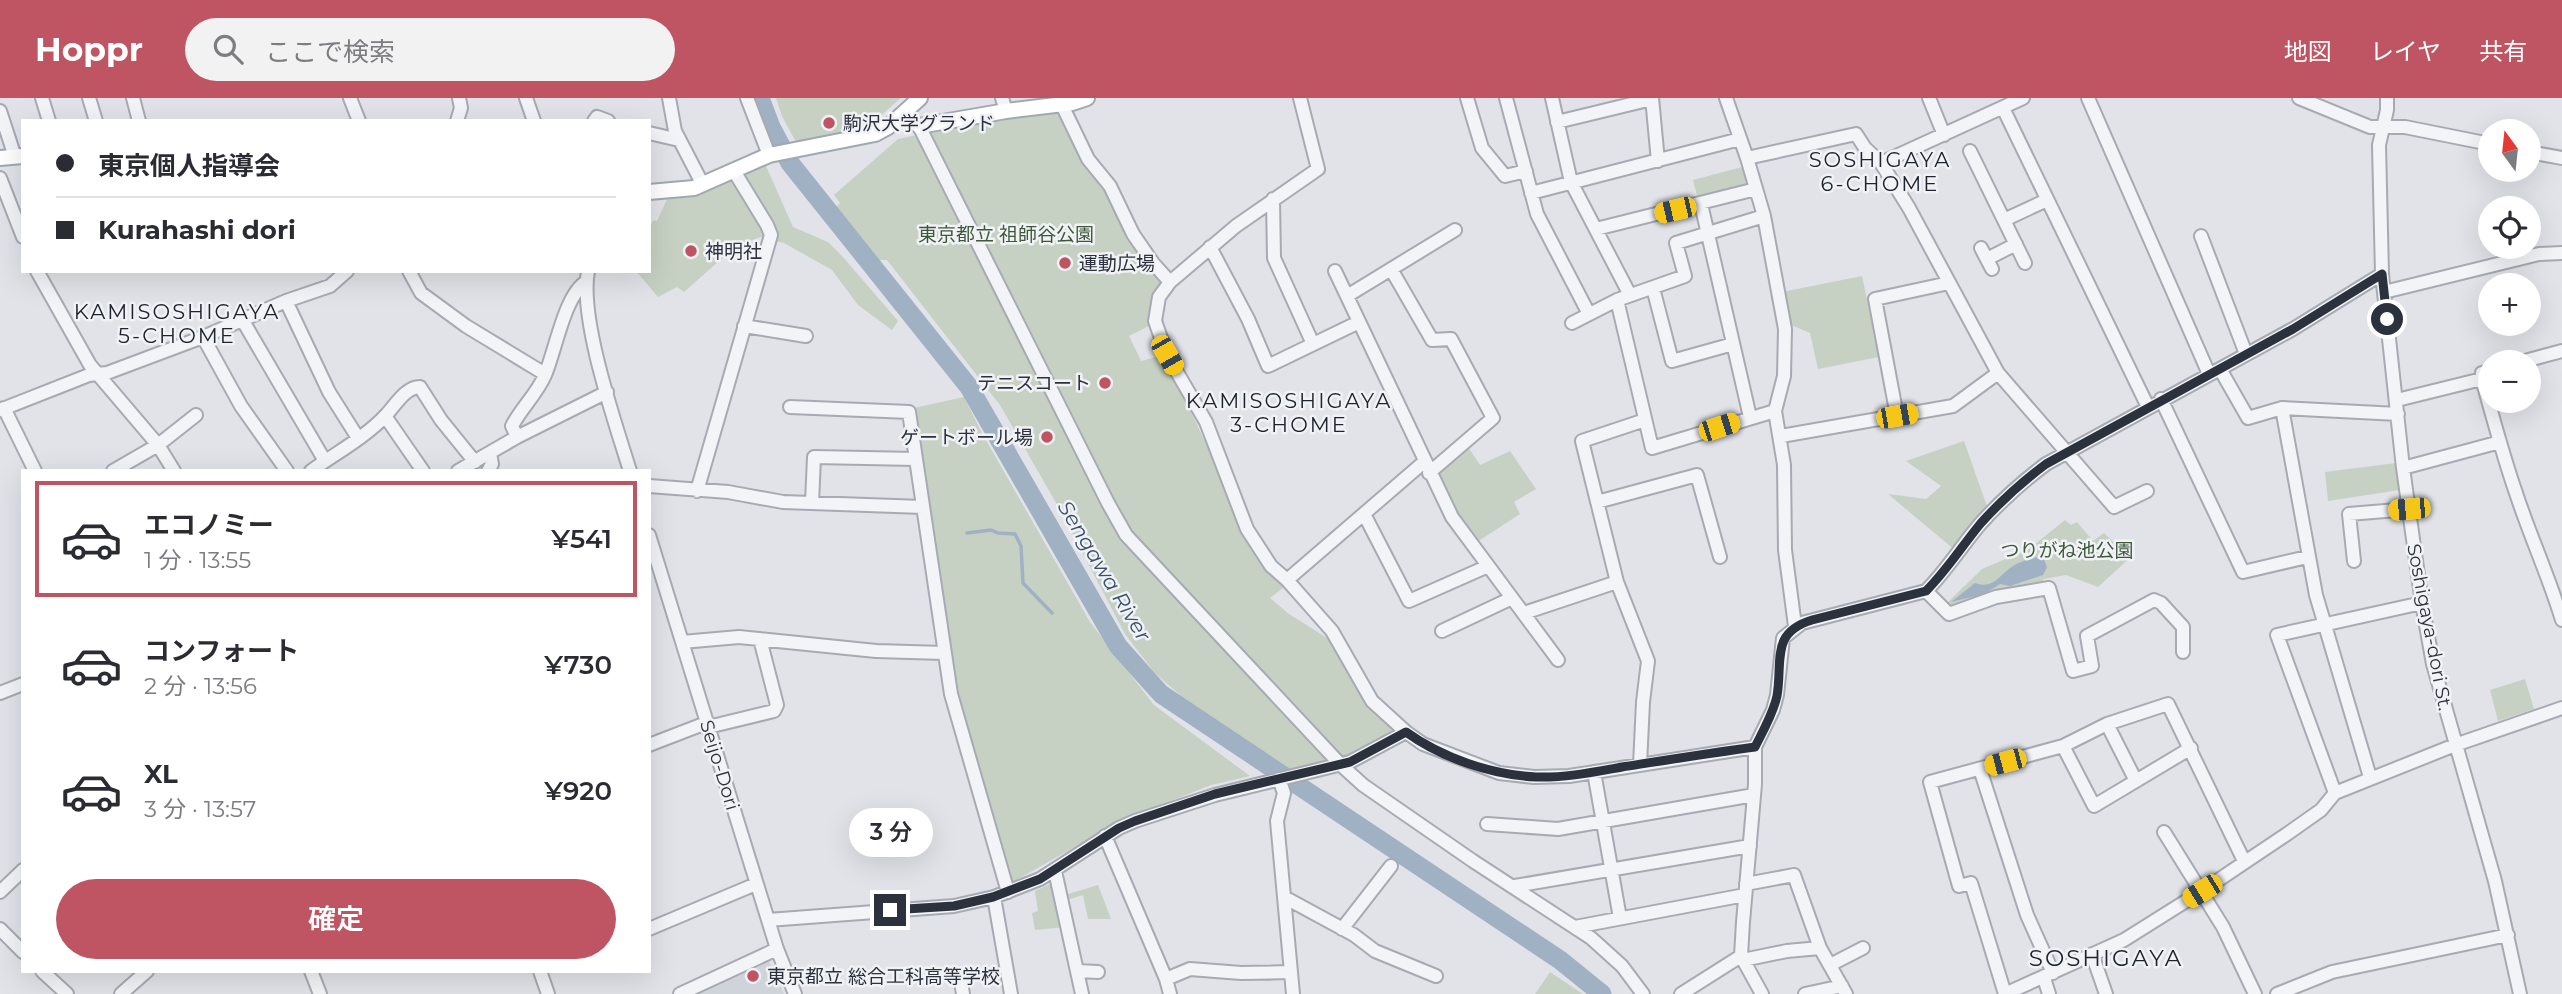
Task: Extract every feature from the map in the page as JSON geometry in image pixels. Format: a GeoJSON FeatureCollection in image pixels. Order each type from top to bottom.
{"type":"FeatureCollection","features":[{"type":"Feature","properties":{"kind":"main road"},"geometry":{"type":"LineString","coordinates":[[651,192],[694,188],[771,155],[875,134],[888,127],[920,98]]}},
{"type":"Feature","properties":{"kind":"main road"},"geometry":{"type":"LineString","coordinates":[[919,126],[1004,104],[1062,105],[1087,98]]}},
{"type":"Feature","properties":{"kind":"street"},"geometry":{"type":"LineString","coordinates":[[42,98],[48,119]]}},
{"type":"Feature","properties":{"kind":"street"},"geometry":{"type":"LineString","coordinates":[[89,98],[95,119]]}},
{"type":"Feature","properties":{"kind":"street"},"geometry":{"type":"LineString","coordinates":[[133,98],[138,119]]}},
{"type":"Feature","properties":{"kind":"street"},"geometry":{"type":"LineString","coordinates":[[350,98],[358,119]]}},
{"type":"Feature","properties":{"kind":"street"},"geometry":{"type":"LineString","coordinates":[[458,119],[461,108],[459,98]]}},
{"type":"Feature","properties":{"kind":"street"},"geometry":{"type":"LineString","coordinates":[[526,98],[533,119]]}},
{"type":"Feature","properties":{"kind":"street"},"geometry":{"type":"LineString","coordinates":[[668,98],[679,140],[703,185]]}},
{"type":"Feature","properties":{"kind":"street"},"geometry":{"type":"LineString","coordinates":[[747,98],[771,155]]}},
{"type":"Feature","properties":{"kind":"street"},"geometry":{"type":"LineString","coordinates":[[1300,98],[1318,169],[1210,247],[1170,282],[1159,297],[1155,321],[1167,355],[1206,422],[1247,529],[1271,566],[1332,631],[1372,701],[1406,732],[1423,744],[1499,773],[1551,777],[1755,747]]}},
{"type":"Feature","properties":{"kind":"street"},"geometry":{"type":"LineString","coordinates":[[1467,98],[1482,148],[1505,176],[1526,171]]}},
{"type":"Feature","properties":{"kind":"street"},"geometry":{"type":"LineString","coordinates":[[1506,98],[1537,214],[1589,314]]}},
{"type":"Feature","properties":{"kind":"street"},"geometry":{"type":"LineString","coordinates":[[1552,98],[1571,182],[1630,295]]}},
{"type":"Feature","properties":{"kind":"street"},"geometry":{"type":"LineString","coordinates":[[1726,98],[1764,216],[1785,329],[1784,376],[1775,411],[1784,465],[1785,550],[1795,626]]}},
{"type":"Feature","properties":{"kind":"street"},"geometry":{"type":"LineString","coordinates":[[1929,98],[1944,135]]}},
{"type":"Feature","properties":{"kind":"street"},"geometry":{"type":"LineString","coordinates":[[1881,163],[2023,98]]}},
{"type":"Feature","properties":{"kind":"street"},"geometry":{"type":"LineString","coordinates":[[2088,98],[2215,371],[2248,418],[2282,408],[2398,414]]}},
{"type":"Feature","properties":{"kind":"street"},"geometry":{"type":"LineString","coordinates":[[2299,98],[2370,127],[2405,127],[2478,142]]}},
{"type":"Feature","properties":{"kind":"street","name":"Soshigaya-dori St."},"geometry":{"type":"LineString","coordinates":[[2387,98],[2385,127],[2379,145],[2382,274],[2403,468],[2422,603],[2433,664],[2492,870],[2520,994]]}},
{"type":"Feature","properties":{"kind":"street"},"geometry":{"type":"LineString","coordinates":[[1557,122],[1652,99],[1658,161]]}},
{"type":"Feature","properties":{"kind":"street"},"geometry":{"type":"LineString","coordinates":[[1062,105],[1088,159],[1110,186],[1133,234],[1170,282]]}},
{"type":"Feature","properties":{"kind":"street"},"geometry":{"type":"LineString","coordinates":[[2003,108],[2148,407]]}},
{"type":"Feature","properties":{"kind":"street"},"geometry":{"type":"LineString","coordinates":[[0,111],[13,157]]}},
{"type":"Feature","properties":{"kind":"street"},"geometry":{"type":"LineString","coordinates":[[919,126],[1126,535],[1340,764],[1363,785],[1603,947],[1643,994]]}},
{"type":"Feature","properties":{"kind":"street"},"geometry":{"type":"LineString","coordinates":[[651,133],[679,140]]}},
{"type":"Feature","properties":{"kind":"street"},"geometry":{"type":"LineString","coordinates":[[1747,158],[1856,134],[1865,148],[1881,163],[1909,208],[1998,373],[2114,507],[2147,491]]}},
{"type":"Feature","properties":{"kind":"street"},"geometry":{"type":"LineString","coordinates":[[1531,193],[1740,139]]}},
{"type":"Feature","properties":{"kind":"street"},"geometry":{"type":"LineString","coordinates":[[1970,151],[2025,262]]}},
{"type":"Feature","properties":{"kind":"street"},"geometry":{"type":"LineString","coordinates":[[2541,154],[2562,158]]}},
{"type":"Feature","properties":{"kind":"street"},"geometry":{"type":"LineString","coordinates":[[697,491],[771,235],[734,171]]}},
{"type":"Feature","properties":{"kind":"street"},"geometry":{"type":"LineString","coordinates":[[0,178],[21,232]]}},
{"type":"Feature","properties":{"kind":"street"},"geometry":{"type":"LineString","coordinates":[[1596,229],[1756,188]]}},
{"type":"Feature","properties":{"kind":"street"},"geometry":{"type":"LineString","coordinates":[[1273,199],[1274,257],[1313,344]]}},
{"type":"Feature","properties":{"kind":"street"},"geometry":{"type":"LineString","coordinates":[[2004,220],[2047,200]]}},
{"type":"Feature","properties":{"kind":"street"},"geometry":{"type":"LineString","coordinates":[[1701,204],[1750,417]]}},
{"type":"Feature","properties":{"kind":"street"},"geometry":{"type":"LineString","coordinates":[[1572,323],[1617,300],[1685,276],[1676,243],[1764,216]]}},
{"type":"Feature","properties":{"kind":"street"},"geometry":{"type":"LineString","coordinates":[[1347,296],[1455,230]]}},
{"type":"Feature","properties":{"kind":"street"},"geometry":{"type":"LineString","coordinates":[[2201,236],[2246,354]]}},
{"type":"Feature","properties":{"kind":"street"},"geometry":{"type":"LineString","coordinates":[[1987,259],[2016,244]]}},
{"type":"Feature","properties":{"kind":"street"},"geometry":{"type":"LineString","coordinates":[[1210,247],[1248,319],[1268,366],[1359,322]]}},
{"type":"Feature","properties":{"kind":"street"},"geometry":{"type":"LineString","coordinates":[[2384,292],[2539,254],[2562,253]]}},
{"type":"Feature","properties":{"kind":"street"},"geometry":{"type":"LineString","coordinates":[[1287,580],[1364,514],[1493,418],[1451,339],[1432,340],[1391,269]]}},
{"type":"Feature","properties":{"kind":"street"},"geometry":{"type":"LineString","coordinates":[[1335,271],[1452,517],[1486,567],[1558,660]]}},
{"type":"Feature","properties":{"kind":"street"},"geometry":{"type":"LineString","coordinates":[[38,273],[97,374],[158,445],[173,469]]}},
{"type":"Feature","properties":{"kind":"street"},"geometry":{"type":"LineString","coordinates":[[34,469],[2,409],[203,337],[286,301],[330,286],[345,273]]}},
{"type":"Feature","properties":{"kind":"street"},"geometry":{"type":"LineString","coordinates":[[411,273],[421,293],[466,326],[545,374]]}},
{"type":"Feature","properties":{"kind":"street"},"geometry":{"type":"LineString","coordinates":[[1762,994],[1742,958],[1746,890],[1755,747],[1775,702],[1783,638],[1795,626],[1812,620],[1926,591],[1981,524],[2016,487],[2046,464],[2293,329],[2382,274]]}},
{"type":"Feature","properties":{"kind":"street"},"geometry":{"type":"LineString","coordinates":[[517,437],[512,426],[534,396],[578,286],[587,277]]}},
{"type":"Feature","properties":{"kind":"street"},"geometry":{"type":"LineString","coordinates":[[587,277],[589,318],[629,469]]}},
{"type":"Feature","properties":{"kind":"street"},"geometry":{"type":"LineString","coordinates":[[1897,416],[1875,299],[1950,283]]}},
{"type":"Feature","properties":{"kind":"street"},"geometry":{"type":"LineString","coordinates":[[1653,288],[1672,361],[1733,344]]}},
{"type":"Feature","properties":{"kind":"street"},"geometry":{"type":"LineString","coordinates":[[1617,300],[1652,448],[1775,411]]}},
{"type":"Feature","properties":{"kind":"street"},"geometry":{"type":"LineString","coordinates":[[286,301],[329,392],[358,438]]}},
{"type":"Feature","properties":{"kind":"street"},"geometry":{"type":"LineString","coordinates":[[243,321],[325,461]]}},
{"type":"Feature","properties":{"kind":"street"},"geometry":{"type":"LineString","coordinates":[[744,326],[806,336]]}},
{"type":"Feature","properties":{"kind":"street"},"geometry":{"type":"LineString","coordinates":[[203,337],[241,405],[285,469]]}},
{"type":"Feature","properties":{"kind":"street"},"geometry":{"type":"LineString","coordinates":[[2541,357],[2562,351]]}},
{"type":"Feature","properties":{"kind":"street"},"geometry":{"type":"LineString","coordinates":[[1781,436],[1953,406],[1998,373]]}},
{"type":"Feature","properties":{"kind":"street"},"geometry":{"type":"LineString","coordinates":[[2397,400],[2478,376]]}},
{"type":"Feature","properties":{"kind":"street"},"geometry":{"type":"LineString","coordinates":[[314,469],[358,438],[415,387],[420,387],[475,462]]}},
{"type":"Feature","properties":{"kind":"street"},"geometry":{"type":"LineString","coordinates":[[462,469],[517,437],[607,392]]}},
{"type":"Feature","properties":{"kind":"street"},"geometry":{"type":"LineString","coordinates":[[2161,399],[2243,572],[2308,557]]}},
{"type":"Feature","properties":{"kind":"street"},"geometry":{"type":"LineString","coordinates":[[790,407],[909,412],[951,694],[1008,892]]}},
{"type":"Feature","properties":{"kind":"street"},"geometry":{"type":"LineString","coordinates":[[2282,408],[2308,557],[2323,624],[2370,777]]}},
{"type":"Feature","properties":{"kind":"street"},"geometry":{"type":"LineString","coordinates":[[2494,413],[2516,494],[2562,621]]}},
{"type":"Feature","properties":{"kind":"street"},"geometry":{"type":"LineString","coordinates":[[116,469],[158,445],[196,415]]}},
{"type":"Feature","properties":{"kind":"street"},"geometry":{"type":"LineString","coordinates":[[385,416],[422,469]]}},
{"type":"Feature","properties":{"kind":"street"},"geometry":{"type":"LineString","coordinates":[[1640,765],[1648,661],[1617,582],[1582,441],[1645,420]]}},
{"type":"Feature","properties":{"kind":"street"},"geometry":{"type":"LineString","coordinates":[[2403,468],[2500,442]]}},
{"type":"Feature","properties":{"kind":"street"},"geometry":{"type":"LineString","coordinates":[[489,469],[492,461],[490,454]]}},
{"type":"Feature","properties":{"kind":"street"},"geometry":{"type":"LineString","coordinates":[[812,503],[814,457],[916,459]]}},
{"type":"Feature","properties":{"kind":"street"},"geometry":{"type":"LineString","coordinates":[[1597,502],[1698,475],[1720,557]]}},
{"type":"Feature","properties":{"kind":"street"},"geometry":{"type":"LineString","coordinates":[[651,486],[729,492],[783,502],[923,507]]}},
{"type":"Feature","properties":{"kind":"street"},"geometry":{"type":"LineString","coordinates":[[2354,561],[2349,514],[2409,509]]}},
{"type":"Feature","properties":{"kind":"street"},"geometry":{"type":"LineString","coordinates":[[1364,514],[1409,601],[1486,567]]}},
{"type":"Feature","properties":{"kind":"street","name":"Seijo-Dori"},"geometry":{"type":"LineString","coordinates":[[651,541],[776,949],[795,994]]}},
{"type":"Feature","properties":{"kind":"street"},"geometry":{"type":"LineString","coordinates":[[1524,613],[1617,582]]}},
{"type":"Feature","properties":{"kind":"street"},"geometry":{"type":"LineString","coordinates":[[1926,591],[1949,614],[1996,597],[2049,588],[2073,671],[2092,666],[2087,636],[2154,600],[2161,603],[2183,627],[2183,652]]}},
{"type":"Feature","properties":{"kind":"street"},"geometry":{"type":"LineString","coordinates":[[1442,631],[1512,598]]}},
{"type":"Feature","properties":{"kind":"street"},"geometry":{"type":"LineString","coordinates":[[2335,793],[2277,635],[2422,603]]}},
{"type":"Feature","properties":{"kind":"street"},"geometry":{"type":"LineString","coordinates":[[682,642],[739,637],[876,651],[944,653]]}},
{"type":"Feature","properties":{"kind":"street"},"geometry":{"type":"LineString","coordinates":[[651,744],[707,725],[774,711],[776,705],[760,639]]}},
{"type":"Feature","properties":{"kind":"street"},"geometry":{"type":"LineString","coordinates":[[0,693],[21,685]]}},
{"type":"Feature","properties":{"kind":"street"},"geometry":{"type":"LineString","coordinates":[[2244,861],[2168,704],[2107,724],[2063,746],[1930,782],[1959,886],[1971,883],[2005,994],[2124,940],[2202,891],[2321,810],[2335,793],[2455,745],[2562,708]]}},
{"type":"Feature","properties":{"kind":"street"},"geometry":{"type":"LineString","coordinates":[[2107,724],[2136,781]]}},
{"type":"Feature","properties":{"kind":"street"},"geometry":{"type":"LineString","coordinates":[[768,920],[954,906],[993,897],[1055,871],[1127,824],[1192,802],[1350,762],[1406,732]]}},
{"type":"Feature","properties":{"kind":"street"},"geometry":{"type":"LineString","coordinates":[[2063,746],[2094,806],[2191,748]]}},
{"type":"Feature","properties":{"kind":"street"},"geometry":{"type":"LineString","coordinates":[[1979,769],[2048,975],[2049,994]]}},
{"type":"Feature","properties":{"kind":"street"},"geometry":{"type":"LineString","coordinates":[[1594,772],[1620,918]]}},
{"type":"Feature","properties":{"kind":"street"},"geometry":{"type":"LineString","coordinates":[[1270,781],[1284,794],[1277,821],[1293,994]]}},
{"type":"Feature","properties":{"kind":"street"},"geometry":{"type":"LineString","coordinates":[[1487,824],[1558,829],[1754,795]]}},
{"type":"Feature","properties":{"kind":"street"},"geometry":{"type":"LineString","coordinates":[[2164,832],[2223,927],[2255,994]]}},
{"type":"Feature","properties":{"kind":"street"},"geometry":{"type":"LineString","coordinates":[[1105,836],[1170,994]]}},
{"type":"Feature","properties":{"kind":"street"},"geometry":{"type":"LineString","coordinates":[[1515,886],[1750,846]]}},
{"type":"Feature","properties":{"kind":"street"},"geometry":{"type":"LineString","coordinates":[[1342,929],[1391,866]]}},
{"type":"Feature","properties":{"kind":"street"},"geometry":{"type":"LineString","coordinates":[[1055,871],[1082,994]]}},
{"type":"Feature","properties":{"kind":"street"},"geometry":{"type":"LineString","coordinates":[[0,892],[21,872]]}},
{"type":"Feature","properties":{"kind":"street"},"geometry":{"type":"LineString","coordinates":[[1575,927],[1746,890],[1794,875],[1821,948],[1844,990],[1805,994]]}},
{"type":"Feature","properties":{"kind":"street"},"geometry":{"type":"LineString","coordinates":[[651,928],[756,884]]}},
{"type":"Feature","properties":{"kind":"street"},"geometry":{"type":"LineString","coordinates":[[993,897],[1011,994]]}},
{"type":"Feature","properties":{"kind":"street"},"geometry":{"type":"LineString","coordinates":[[1284,897],[1376,951],[1436,976]]}},
{"type":"Feature","properties":{"kind":"street"},"geometry":{"type":"LineString","coordinates":[[0,929],[21,950]]}},
{"type":"Feature","properties":{"kind":"street"},"geometry":{"type":"LineString","coordinates":[[2281,993],[2332,972],[2508,935]]}},
{"type":"Feature","properties":{"kind":"street"},"geometry":{"type":"LineString","coordinates":[[1681,994],[1742,958],[1821,948]]}},
{"type":"Feature","properties":{"kind":"street"},"geometry":{"type":"LineString","coordinates":[[1830,965],[1863,948]]}},
{"type":"Feature","properties":{"kind":"street"},"geometry":{"type":"LineString","coordinates":[[680,994],[776,949]]}},
{"type":"Feature","properties":{"kind":"street"},"geometry":{"type":"LineString","coordinates":[[2092,954],[2106,994]]}},
{"type":"Feature","properties":{"kind":"street"},"geometry":{"type":"LineString","coordinates":[[1166,979],[1190,969],[1241,973],[1291,972]]}},
{"type":"Feature","properties":{"kind":"street"},"geometry":{"type":"LineString","coordinates":[[1077,971],[1098,972]]}},
{"type":"Feature","properties":{"kind":"street"},"geometry":{"type":"LineString","coordinates":[[44,973],[67,994]]}},
{"type":"Feature","properties":{"kind":"street"},"geometry":{"type":"LineString","coordinates":[[121,994],[145,973]]}},
{"type":"Feature","properties":{"kind":"street"},"geometry":{"type":"LineString","coordinates":[[312,973],[320,994]]}},
{"type":"Feature","properties":{"kind":"street"},"geometry":{"type":"LineString","coordinates":[[543,973],[548,994]]}},
{"type":"Feature","properties":{"kind":"shaded area","name":"東京都立 総合工科高等学校"},"geometry":{"type":"Polygon","coordinates":[[[767,957],[784,994],[694,994],[767,957]]]}},
{"type":"Feature","properties":{"kind":"green space","name":"駒沢大学グランド"},"geometry":{"type":"Polygon","coordinates":[[[776,98],[901,98],[864,130],[797,144],[776,98]]]}},
{"type":"Feature","properties":{"kind":"green space","name":"東京都立 祖師谷公園"},"geometry":{"type":"Polygon","coordinates":[[[1057,109],[1063,114],[1165,280],[1153,324],[1129,336],[1141,361],[1160,356],[1184,397],[1231,497],[1245,537],[1287,585],[1270,598],[1289,614],[1332,641],[1398,729],[1354,753],[1292,770],[1181,696],[1155,673],[1125,634],[1059,508],[1000,405],[887,260],[876,260],[832,213],[840,203],[834,195],[898,139],[991,119],[1057,109]]]}},
{"type":"Feature","properties":{"kind":"green space"},"geometry":{"type":"Polygon","coordinates":[[[766,166],[793,227],[828,242],[898,321],[892,330],[858,305],[832,270],[784,243],[761,237],[736,246],[684,292],[677,287],[658,297],[638,273],[651,273],[651,225],[653,220],[657,221],[668,197],[766,166]]]}},
{"type":"Feature","properties":{"kind":"green space"},"geometry":{"type":"Polygon","coordinates":[[[1746,166],[1751,185],[1698,199],[1693,180],[1746,166]]]}},
{"type":"Feature","properties":{"kind":"green space"},"geometry":{"type":"Polygon","coordinates":[[[1862,276],[1879,357],[1818,369],[1810,333],[1789,324],[1782,292],[1862,276]]]}},
{"type":"Feature","properties":{"kind":"green space"},"geometry":{"type":"Polygon","coordinates":[[[964,397],[1090,622],[1154,705],[1250,776],[1211,785],[1117,823],[1011,883],[954,696],[934,535],[914,408],[964,397]]]}},
{"type":"Feature","properties":{"kind":"green space"},"geometry":{"type":"Polygon","coordinates":[[[1964,441],[1989,512],[1956,551],[1888,494],[1926,499],[1941,486],[1906,461],[1964,441]]]}},
{"type":"Feature","properties":{"kind":"green space"},"geometry":{"type":"Polygon","coordinates":[[[1466,444],[1480,465],[1510,451],[1536,489],[1514,502],[1520,514],[1474,544],[1434,472],[1466,444]]]}},
{"type":"Feature","properties":{"kind":"green space"},"geometry":{"type":"Polygon","coordinates":[[[2396,463],[2400,490],[2328,501],[2325,472],[2396,463]]]}},
{"type":"Feature","properties":{"kind":"green space","name":"つりがね池公園"},"geometry":{"type":"Polygon","coordinates":[[[2065,520],[2071,525],[2077,522],[2093,541],[2104,533],[2130,558],[2098,587],[2066,575],[2043,579],[2044,586],[1950,608],[1946,604],[1982,569],[2029,549],[2065,520]]]}},
{"type":"Feature","properties":{"kind":"green space"},"geometry":{"type":"Polygon","coordinates":[[[2525,679],[2534,709],[2498,721],[2490,690],[2525,679]]]}},
{"type":"Feature","properties":{"kind":"green space"},"geometry":{"type":"Polygon","coordinates":[[[1056,881],[1066,927],[1035,930],[1032,913],[1038,911],[1035,891],[1056,881]]]}},
{"type":"Feature","properties":{"kind":"green space"},"geometry":{"type":"Polygon","coordinates":[[[1098,885],[1111,919],[1088,919],[1083,895],[1067,900],[1065,895],[1098,885]]]}},
{"type":"Feature","properties":{"kind":"green space"},"geometry":{"type":"Polygon","coordinates":[[[1550,972],[1583,994],[1535,994],[1550,972]]]}},
{"type":"Feature","properties":{"kind":"water"},"geometry":{"type":"Polygon","coordinates":[[[2040,556],[2047,567],[2043,575],[2010,586],[2000,584],[1984,594],[1951,602],[1975,583],[1992,583],[2016,564],[2040,556]]]}},
{"type":"Feature","properties":{"kind":"waterway","name":"Sengawa River"},"geometry":{"type":"LineString","coordinates":[[760,98],[771,127],[790,163],[969,387],[1118,646],[1161,694],[1560,960],[1602,994]]}},
{"type":"Feature","properties":{"kind":"waterway"},"geometry":{"type":"LineString","coordinates":[[967,533],[991,530],[1015,534],[1021,546],[1023,583],[1052,613]]}},
{"type":"Feature","properties":{"kind":"place","name":"駒沢大学グランド"},"geometry":{"type":"Point","coordinates":[829,123]}},
{"type":"Feature","properties":{"kind":"place","name":"神明社"},"geometry":{"type":"Point","coordinates":[691,251]}},
{"type":"Feature","properties":{"kind":"place","name":"運動広場"},"geometry":{"type":"Point","coordinates":[1065,263]}},
{"type":"Feature","properties":{"kind":"place","name":"テニスコート"},"geometry":{"type":"Point","coordinates":[1105,383]}},
{"type":"Feature","properties":{"kind":"place","name":"ゲートボール場"},"geometry":{"type":"Point","coordinates":[1047,437]}},
{"type":"Feature","properties":{"kind":"place","name":"東京都立 総合工科高等学校"},"geometry":{"type":"Point","coordinates":[753,976]}},
{"type":"Feature","properties":{"kind":"district","name":"SOSHIGAYA 6-CHOME"},"geometry":{"type":"Point","coordinates":[1880,172]}},
{"type":"Feature","properties":{"kind":"district","name":"KAMISOSHIGAYA 5-CHOME"},"geometry":{"type":"Point","coordinates":[177,324]}},
{"type":"Feature","properties":{"kind":"district","name":"KAMISOSHIGAYA 3-CHOME"},"geometry":{"type":"Point","coordinates":[1289,413]}},
{"type":"Feature","properties":{"kind":"district","name":"SOSHIGAYA"},"geometry":{"type":"Point","coordinates":[2106,958]}},
{"type":"Feature","properties":{"kind":"route"},"geometry":{"type":"LineString","coordinates":[[890,910],[968,904],[1025,886],[1055,871],[1105,836],[1135,821],[1215,794],[1350,762],[1406,732],[1423,744],[1450,756],[1499,773],[1534,777],[1569,776],[1755,747],[1773,710],[1777,695],[1783,638],[1795,626],[1926,591],[1981,524],[2016,487],[2046,464],[2293,329],[2382,274],[2387,319]]}}]}
